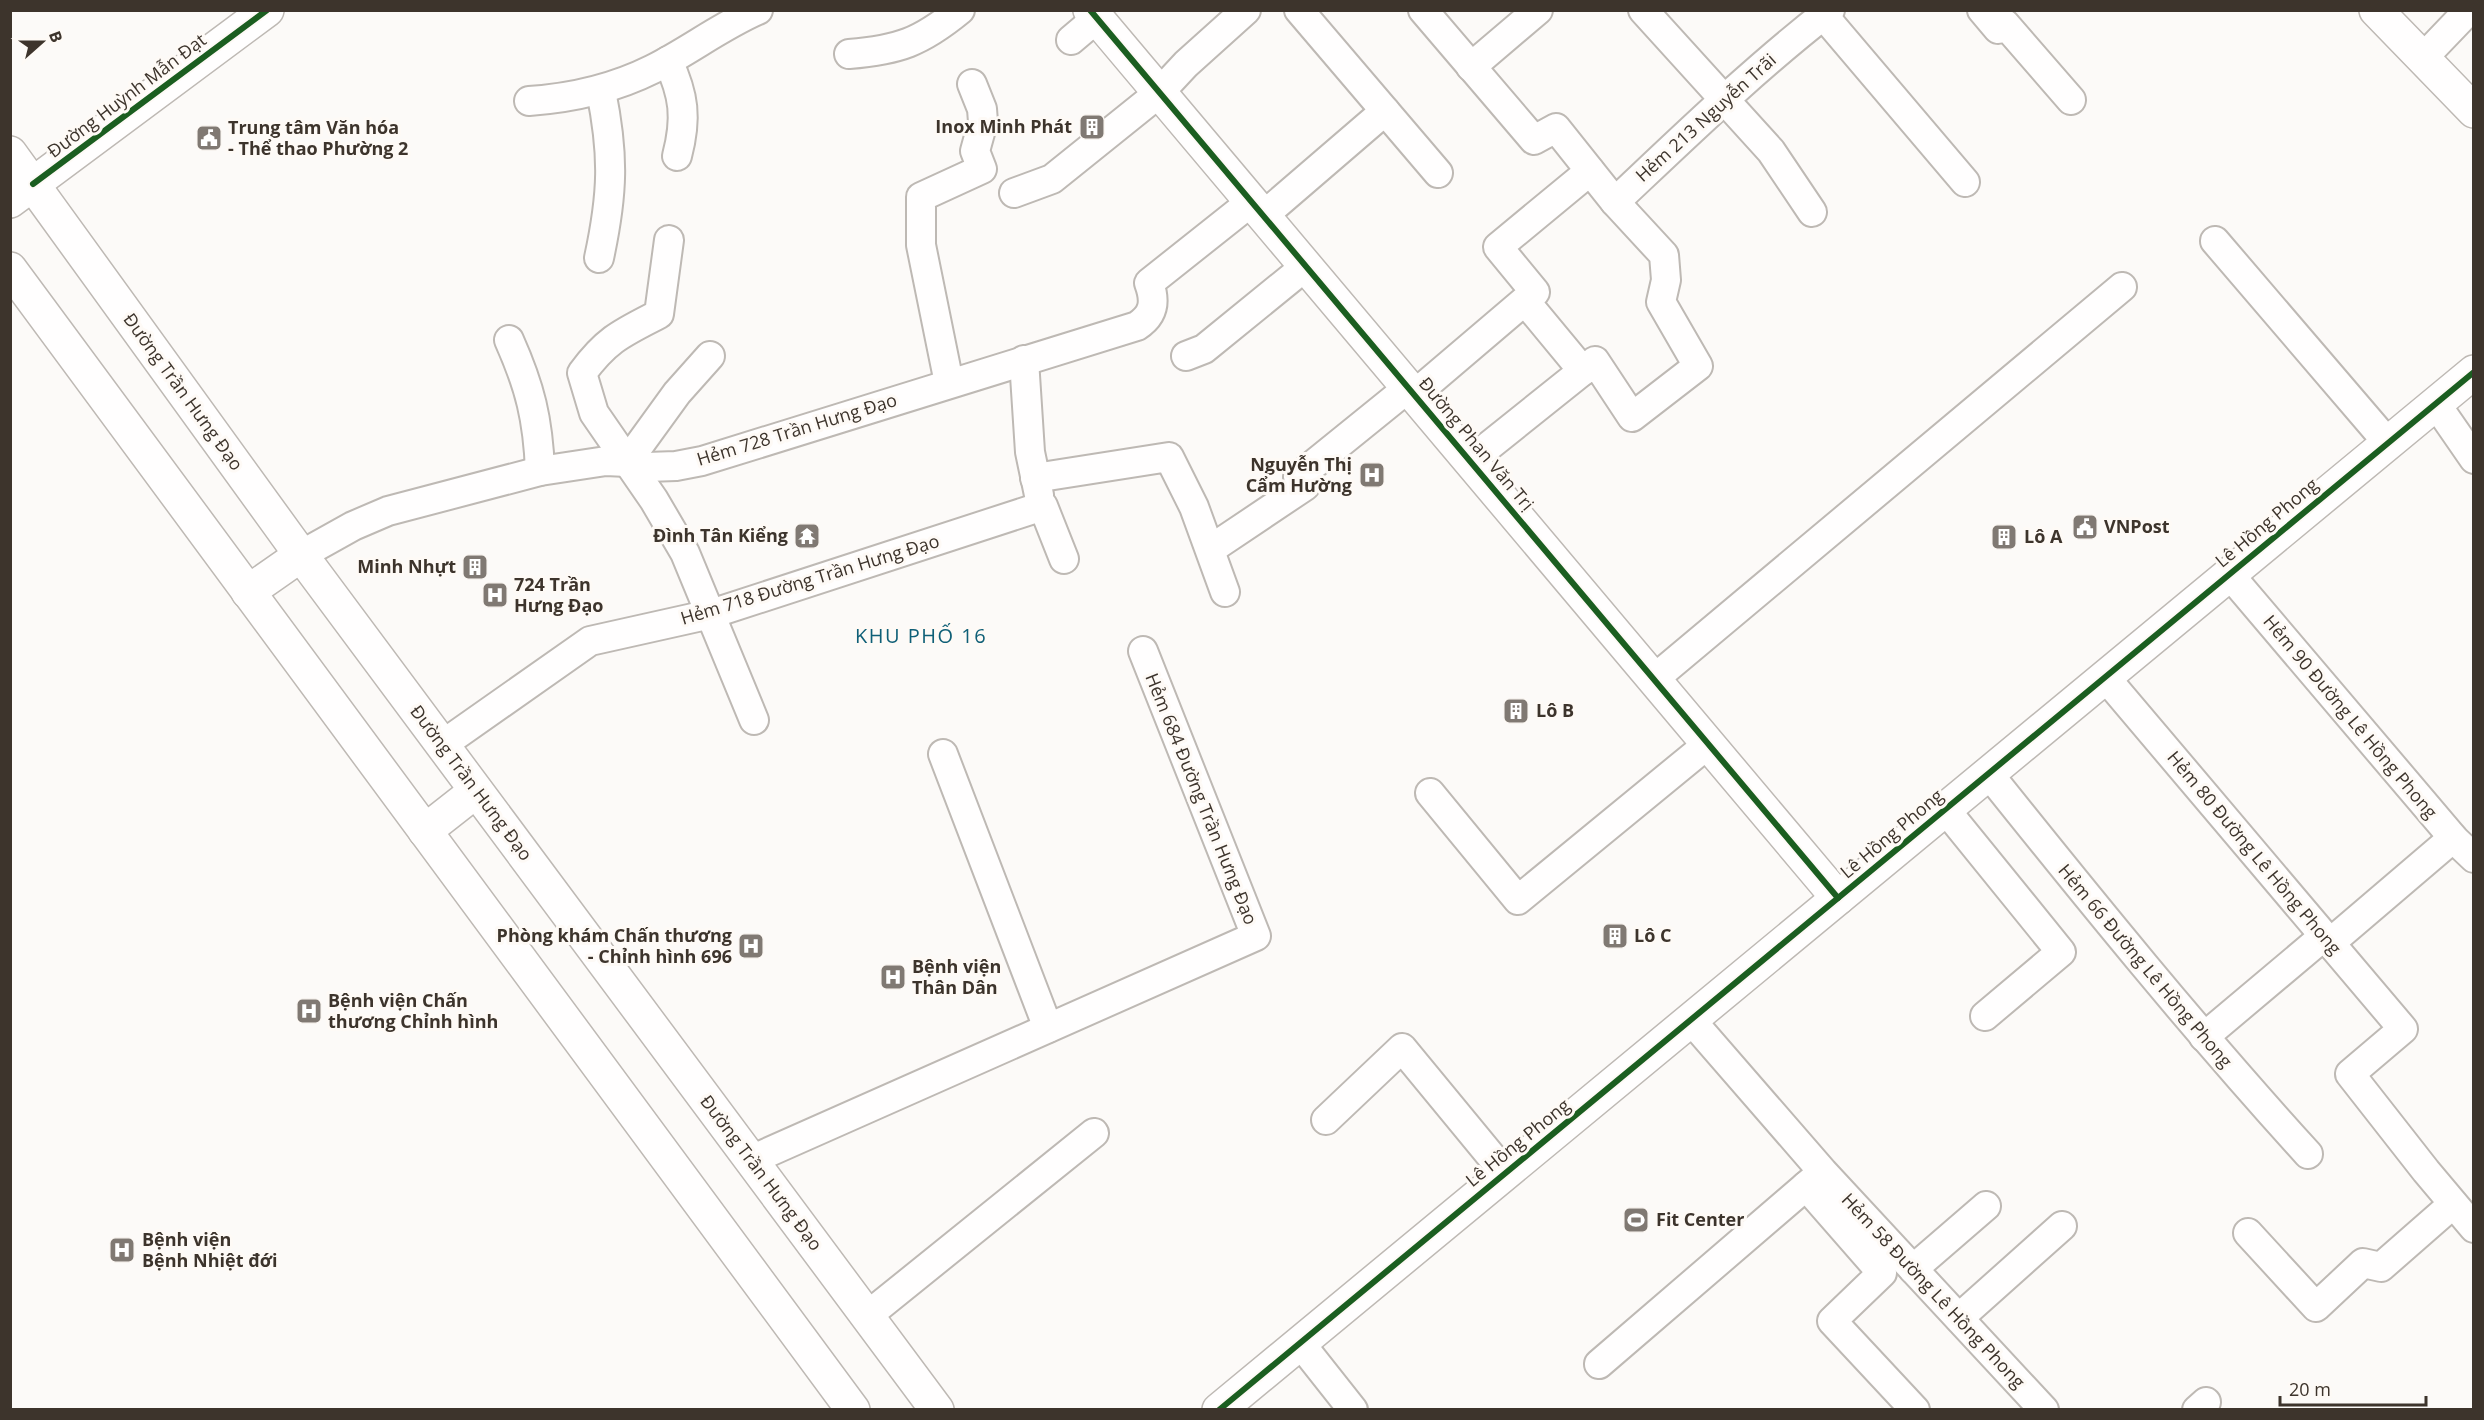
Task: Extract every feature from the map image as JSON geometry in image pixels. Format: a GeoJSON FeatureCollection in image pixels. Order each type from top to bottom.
{"type":"FeatureCollection","features":[{"type":"Feature","properties":{"kind":"main road"},"geometry":{"type":"LineString","coordinates":[[2376,10],[2474,111]]}},
{"type":"Feature","properties":{"kind":"main road","name":"Đường Huỳnh Mẫn Đạt"},"geometry":{"type":"LineString","coordinates":[[22,193],[260,13]]}},
{"type":"Feature","properties":{"kind":"main road","name":"Đường Phan Văn Trị"},"geometry":{"type":"LineString","coordinates":[[1093,14],[1838,898]]}},
{"type":"Feature","properties":{"kind":"main road","name":"Đường Trần Hưng Đạo"},"geometry":{"type":"LineString","coordinates":[[10,153],[22,193],[301,555],[937,1410]]}},
{"type":"Feature","properties":{"kind":"main road"},"geometry":{"type":"LineString","coordinates":[[10,269],[853,1410]]}},
{"type":"Feature","properties":{"kind":"main road","name":"Lê Hồng Phong"},"geometry":{"type":"LineString","coordinates":[[1219,1410],[2474,372]]}},
{"type":"Feature","properties":{"kind":"main road"},"geometry":{"type":"LineString","coordinates":[[248,592],[301,555]]}},
{"type":"Feature","properties":{"kind":"main road"},"geometry":{"type":"LineString","coordinates":[[425,831],[476,791]]}},
{"type":"Feature","properties":{"kind":"lane"},"geometry":{"type":"LineString","coordinates":[[529,102],[601,91],[635,78],[668,61],[707,36],[758,10]]}},
{"type":"Feature","properties":{"kind":"lane"},"geometry":{"type":"LineString","coordinates":[[849,54],[874,52],[913,42],[935,31],[960,10]]}},
{"type":"Feature","properties":{"kind":"lane"},"geometry":{"type":"LineString","coordinates":[[1014,193],[1052,179],[1159,93],[1186,64],[1246,10]]}},
{"type":"Feature","properties":{"kind":"lane"},"geometry":{"type":"LineString","coordinates":[[1299,10],[1438,173]]}},
{"type":"Feature","properties":{"kind":"lane"},"geometry":{"type":"LineString","coordinates":[[1423,10],[1534,140],[1556,128],[1615,202],[1664,255],[1666,280],[1661,302],[1698,366],[1632,417],[1595,361],[1470,461]]}},
{"type":"Feature","properties":{"kind":"lane"},"geometry":{"type":"LineString","coordinates":[[1471,67],[1538,10]]}},
{"type":"Feature","properties":{"kind":"lane"},"geometry":{"type":"LineString","coordinates":[[1643,10],[1772,151],[1812,212]]}},
{"type":"Feature","properties":{"kind":"lane"},"geometry":{"type":"LineString","coordinates":[[1982,10],[1998,29],[2005,24],[2071,100]]}},
{"type":"Feature","properties":{"kind":"lane"},"geometry":{"type":"LineString","coordinates":[[2423,58],[2469,10]]}},
{"type":"Feature","properties":{"kind":"lane"},"geometry":{"type":"LineString","coordinates":[[1827,13],[1965,182]]}},
{"type":"Feature","properties":{"kind":"lane","name":"Hẻm 213 Nguyễn Trãi"},"geometry":{"type":"LineString","coordinates":[[1615,202],[1724,99],[1827,13]]}},
{"type":"Feature","properties":{"kind":"lane"},"geometry":{"type":"LineString","coordinates":[[1071,40],[1093,14]]}},
{"type":"Feature","properties":{"kind":"lane"},"geometry":{"type":"LineString","coordinates":[[668,61],[678,81],[683,104],[684,130],[677,156]]}},
{"type":"Feature","properties":{"kind":"lane"},"geometry":{"type":"LineString","coordinates":[[949,383],[921,245],[921,197],[982,169],[975,151],[989,108],[972,84]]}},
{"type":"Feature","properties":{"kind":"lane"},"geometry":{"type":"LineString","coordinates":[[599,258],[608,213],[612,168],[601,91]]}},
{"type":"Feature","properties":{"kind":"lane"},"geometry":{"type":"LineString","coordinates":[[1257,209],[1385,111]]}},
{"type":"Feature","properties":{"kind":"lane"},"geometry":{"type":"LineString","coordinates":[[1211,549],[1305,486],[1298,477],[1535,292],[1498,247],[1590,171]]}},
{"type":"Feature","properties":{"kind":"lane","name":"Hẻm 728 Trần Hưng Đạo"},"geometry":{"type":"LineString","coordinates":[[301,555],[353,526],[388,511],[540,471],[587,462],[627,462],[647,467],[676,466],[702,461],[1137,326],[1147,320],[1154,305],[1149,283],[1257,209]]}},
{"type":"Feature","properties":{"kind":"lane"},"geometry":{"type":"LineString","coordinates":[[669,240],[659,314],[613,339],[598,350],[582,373],[594,413],[670,526],[699,583],[754,720]]}},
{"type":"Feature","properties":{"kind":"lane"},"geometry":{"type":"LineString","coordinates":[[2215,242],[2388,442]]}},
{"type":"Feature","properties":{"kind":"lane"},"geometry":{"type":"LineString","coordinates":[[1186,356],[1204,349],[1306,266]]}},
{"type":"Feature","properties":{"kind":"lane"},"geometry":{"type":"LineString","coordinates":[[1654,679],[2122,287]]}},
{"type":"Feature","properties":{"kind":"lane"},"geometry":{"type":"LineString","coordinates":[[1525,301],[1583,371]]}},
{"type":"Feature","properties":{"kind":"lane"},"geometry":{"type":"LineString","coordinates":[[508,340],[523,372],[534,406],[540,471]]}},
{"type":"Feature","properties":{"kind":"lane"},"geometry":{"type":"LineString","coordinates":[[627,462],[677,393],[710,356]]}},
{"type":"Feature","properties":{"kind":"lane"},"geometry":{"type":"LineString","coordinates":[[1024,360],[1029,435],[1035,478],[1042,506],[1064,559]]}},
{"type":"Feature","properties":{"kind":"lane"},"geometry":{"type":"LineString","coordinates":[[2436,404],[2474,459]]}},
{"type":"Feature","properties":{"kind":"lane"},"geometry":{"type":"LineString","coordinates":[[1035,478],[1169,457],[1194,507],[1225,592]]}},
{"type":"Feature","properties":{"kind":"lane","name":"Hẻm 718 Đường Trần Hưng Đạo"},"geometry":{"type":"LineString","coordinates":[[442,745],[590,641],[711,614],[1042,506]]}},
{"type":"Feature","properties":{"kind":"lane","name":"Hẻm 90 Đường Lê Hồng Phong"},"geometry":{"type":"LineString","coordinates":[[2229,574],[2453,838],[2474,858]]}},
{"type":"Feature","properties":{"kind":"lane","name":"Hẻm 684 Đường Trần Hưng Đạo"},"geometry":{"type":"LineString","coordinates":[[751,1160],[1256,936],[1143,651]]}},
{"type":"Feature","properties":{"kind":"lane","name":"Hẻm 80 Đường Lê Hồng Phong"},"geometry":{"type":"LineString","coordinates":[[2105,677],[2403,1029],[2350,1074],[2464,1208]]}},
{"type":"Feature","properties":{"kind":"lane"},"geometry":{"type":"LineString","coordinates":[[1430,793],[1518,900],[1708,744]]}},
{"type":"Feature","properties":{"kind":"lane"},"geometry":{"type":"LineString","coordinates":[[943,754],[1048,1028]]}},
{"type":"Feature","properties":{"kind":"lane","name":"Hẻm 66 Đường Lê Hồng Phong"},"geometry":{"type":"LineString","coordinates":[[1988,773],[2144,967],[2308,1154]]}},
{"type":"Feature","properties":{"kind":"lane"},"geometry":{"type":"LineString","coordinates":[[1945,809],[2061,952],[1985,1016]]}},
{"type":"Feature","properties":{"kind":"lane"},"geometry":{"type":"LineString","coordinates":[[2204,1037],[2453,838]]}},
{"type":"Feature","properties":{"kind":"lane","name":"Hẻm 58 Đường Lê Hồng Phong"},"geometry":{"type":"LineString","coordinates":[[1691,1020],[1815,1179],[1913,1269],[2044,1410]]}},
{"type":"Feature","properties":{"kind":"lane"},"geometry":{"type":"LineString","coordinates":[[1326,1120],[1402,1048],[1505,1173]]}},
{"type":"Feature","properties":{"kind":"lane"},"geometry":{"type":"LineString","coordinates":[[867,1316],[1094,1133]]}},
{"type":"Feature","properties":{"kind":"lane"},"geometry":{"type":"LineString","coordinates":[[1599,1364],[1815,1179],[1882,1273],[1832,1321],[1915,1410]]}},
{"type":"Feature","properties":{"kind":"lane"},"geometry":{"type":"LineString","coordinates":[[1913,1269],[1986,1206]]}},
{"type":"Feature","properties":{"kind":"lane"},"geometry":{"type":"LineString","coordinates":[[2248,1233],[2316,1307],[2363,1263],[2381,1267],[2464,1208]]}},
{"type":"Feature","properties":{"kind":"lane"},"geometry":{"type":"LineString","coordinates":[[1959,1318],[2062,1226]]}},
{"type":"Feature","properties":{"kind":"lane"},"geometry":{"type":"LineString","coordinates":[[1300,1343],[1353,1410]]}},
{"type":"Feature","properties":{"kind":"cycle path"},"geometry":{"type":"LineString","coordinates":[[33,184],[267,10]]}},
{"type":"Feature","properties":{"kind":"cycle path"},"geometry":{"type":"LineString","coordinates":[[1090,10],[1838,898]]}},
{"type":"Feature","properties":{"kind":"cycle path"},"geometry":{"type":"LineString","coordinates":[[1219,1410],[2474,372]]}},
{"type":"Feature","properties":{"kind":"place","name":"Inox Minh Phát"},"geometry":{"type":"Point","coordinates":[1092,127]}},
{"type":"Feature","properties":{"kind":"place","name":"Trung tâm Văn hóa - Thể thao Phường 2"},"geometry":{"type":"Point","coordinates":[209,138]}},
{"type":"Feature","properties":{"kind":"place","name":"Nguyễn Thị Cẩm Hường"},"geometry":{"type":"Point","coordinates":[1372,475]}},
{"type":"Feature","properties":{"kind":"place","name":"VNPost"},"geometry":{"type":"Point","coordinates":[2085,527]}},
{"type":"Feature","properties":{"kind":"place","name":"Đình Tân Kiểng"},"geometry":{"type":"Point","coordinates":[807,536]}},
{"type":"Feature","properties":{"kind":"place","name":"Lô A"},"geometry":{"type":"Point","coordinates":[2004,537]}},
{"type":"Feature","properties":{"kind":"place","name":"Minh Nhựt"},"geometry":{"type":"Point","coordinates":[475,567]}},
{"type":"Feature","properties":{"kind":"place","name":"724 Trần Hưng Đạo"},"geometry":{"type":"Point","coordinates":[495,595]}},
{"type":"Feature","properties":{"kind":"place","name":"Lô B"},"geometry":{"type":"Point","coordinates":[1516,711]}},
{"type":"Feature","properties":{"kind":"place","name":"Lô C"},"geometry":{"type":"Point","coordinates":[1615,936]}},
{"type":"Feature","properties":{"kind":"place","name":"Phòng khám Chấn thương - Chỉnh hình 696"},"geometry":{"type":"Point","coordinates":[751,946]}},
{"type":"Feature","properties":{"kind":"place","name":"Bệnh viện Thân Dân"},"geometry":{"type":"Point","coordinates":[893,977]}},
{"type":"Feature","properties":{"kind":"place","name":"Bệnh viện Chấn thương Chỉnh hình"},"geometry":{"type":"Point","coordinates":[309,1011]}},
{"type":"Feature","properties":{"kind":"place","name":"Fit Center"},"geometry":{"type":"Point","coordinates":[1636,1220]}},
{"type":"Feature","properties":{"kind":"place","name":"Bệnh viện Bệnh Nhiệt đới"},"geometry":{"type":"Point","coordinates":[122,1250]}},
{"type":"Feature","properties":{"kind":"district","name":"KHU PHỐ 16"},"geometry":{"type":"Point","coordinates":[921,636]}}]}
